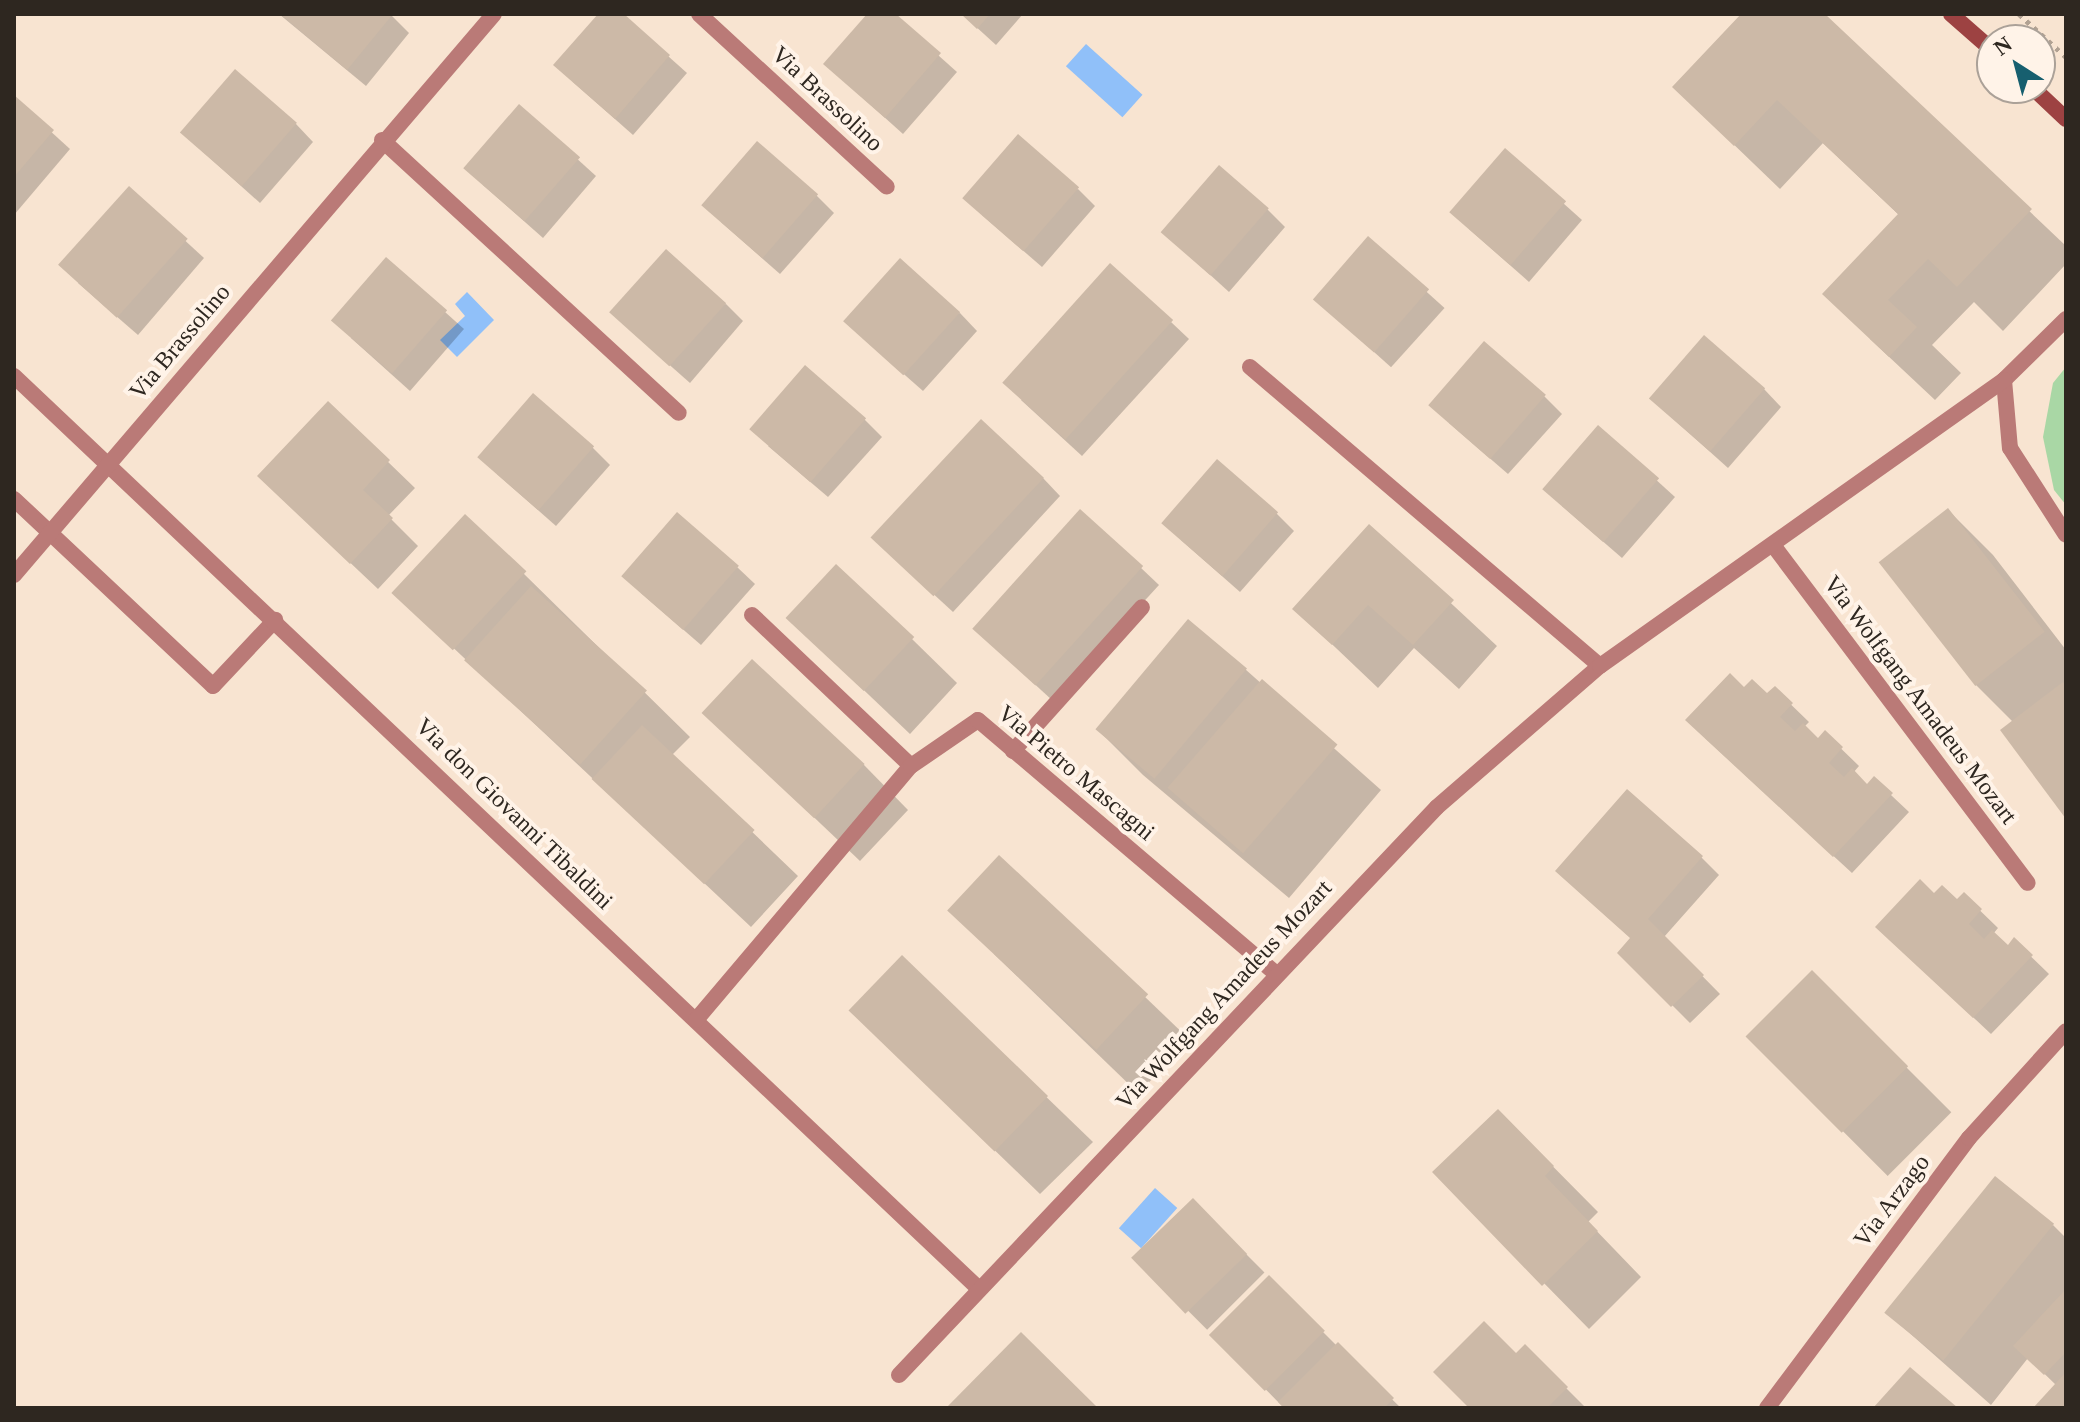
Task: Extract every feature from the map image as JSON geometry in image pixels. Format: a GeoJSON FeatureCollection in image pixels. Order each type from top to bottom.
{"type":"FeatureCollection","features":[{"type":"Feature","properties":{"kind":"main road"},"geometry":{"type":"LineString","coordinates":[[1951,14],[1976,36]]}},
{"type":"Feature","properties":{"kind":"main road"},"geometry":{"type":"LineString","coordinates":[[2050,104],[2066,119]]}},
{"type":"Feature","properties":{"kind":"street","name":"Via Brassolino"},"geometry":{"type":"LineString","coordinates":[[14,575],[382,140],[494,14]]}},
{"type":"Feature","properties":{"kind":"street","name":"Via Brassolino"},"geometry":{"type":"LineString","coordinates":[[699,14],[887,187]]}},
{"type":"Feature","properties":{"kind":"street"},"geometry":{"type":"LineString","coordinates":[[382,140],[679,413]]}},
{"type":"Feature","properties":{"kind":"street"},"geometry":{"type":"LineString","coordinates":[[2066,319],[2004,380],[2010,448],[2066,535]]}},
{"type":"Feature","properties":{"kind":"street"},"geometry":{"type":"LineString","coordinates":[[1250,367],[1600,666]]}},
{"type":"Feature","properties":{"kind":"street","name":"Via don Giovanni Tibaldini"},"geometry":{"type":"LineString","coordinates":[[14,376],[110,462],[979,1289]]}},
{"type":"Feature","properties":{"kind":"street","name":"Via Wolfgang Amadeus Mozart"},"geometry":{"type":"LineString","coordinates":[[899,1375],[1437,807],[1600,666],[2004,380]]}},
{"type":"Feature","properties":{"kind":"street"},"geometry":{"type":"LineString","coordinates":[[14,499],[213,686],[275,620]]}},
{"type":"Feature","properties":{"kind":"street","name":"Via Wolfgang Amadeus Mozart"},"geometry":{"type":"LineString","coordinates":[[1773,545],[2028,883]]}},
{"type":"Feature","properties":{"kind":"street"},"geometry":{"type":"LineString","coordinates":[[1013,751],[1142,607]]}},
{"type":"Feature","properties":{"kind":"street"},"geometry":{"type":"LineString","coordinates":[[752,615],[911,766]]}},
{"type":"Feature","properties":{"kind":"street","name":"Via Pietro Mascagni"},"geometry":{"type":"LineString","coordinates":[[696,1020],[911,766],[978,720],[1276,974]]}},
{"type":"Feature","properties":{"kind":"street","name":"Via Arzago"},"geometry":{"type":"LineString","coordinates":[[1767,1408],[1969,1138],[2066,1031]]}},
{"type":"Feature","properties":{"kind":"path"},"geometry":{"type":"LineString","coordinates":[[2019,14],[2066,57]]}},
{"type":"Feature","properties":{"kind":"green space"},"geometry":{"type":"Polygon","coordinates":[[[2066,367],[2066,505],[2054,490],[2043,437],[2053,383],[2066,367]]]}},
{"type":"Feature","properties":{"kind":"water"},"geometry":{"type":"Polygon","coordinates":[[[1086,44],[1142,95],[1122,117],[1066,66],[1086,44]]]}},
{"type":"Feature","properties":{"kind":"water"},"geometry":{"type":"Polygon","coordinates":[[[467,292],[494,320],[457,357],[440,340],[465,316],[455,304],[467,292]]]}},
{"type":"Feature","properties":{"kind":"water"},"geometry":{"type":"Polygon","coordinates":[[[1155,1188],[1177,1208],[1141,1248],[1119,1228],[1155,1188]]]}},
{"type":"Feature","properties":{"kind":"building"},"geometry":{"type":"Polygon","coordinates":[[[280,14],[393,14],[347,70],[280,14]]]}},
{"type":"Feature","properties":{"kind":"building"},"geometry":{"type":"Polygon","coordinates":[[[598,14],[624,14],[670,55],[615,119],[553,65],[598,14]]]}},
{"type":"Feature","properties":{"kind":"building"},"geometry":{"type":"Polygon","coordinates":[[[867,14],[896,14],[941,53],[885,118],[823,64],[867,14]]]}},
{"type":"Feature","properties":{"kind":"building"},"geometry":{"type":"Polygon","coordinates":[[[961,14],[990,14],[977,29],[961,14]]]}},
{"type":"Feature","properties":{"kind":"building"},"geometry":{"type":"Polygon","coordinates":[[[1741,14],[1825,14],[2032,209],[1957,287],[1928,259],[1888,300],[1917,327],[1889,357],[1822,294],[1898,214],[1777,100],[1734,146],[1672,87],[1741,14]]]}},
{"type":"Feature","properties":{"kind":"building"},"geometry":{"type":"Polygon","coordinates":[[[235,69],[297,123],[242,186],[180,132],[235,69]]]}},
{"type":"Feature","properties":{"kind":"building"},"geometry":{"type":"Polygon","coordinates":[[[14,95],[54,130],[14,177],[14,95]]]}},
{"type":"Feature","properties":{"kind":"building"},"geometry":{"type":"Polygon","coordinates":[[[519,104],[580,157],[524,221],[463,168],[519,104]]]}},
{"type":"Feature","properties":{"kind":"building"},"geometry":{"type":"Polygon","coordinates":[[[1018,134],[1079,187],[1023,251],[962,198],[1018,134]]]}},
{"type":"Feature","properties":{"kind":"building"},"geometry":{"type":"Polygon","coordinates":[[[757,141],[818,194],[762,258],[701,205],[757,141]]]}},
{"type":"Feature","properties":{"kind":"building"},"geometry":{"type":"Polygon","coordinates":[[[1505,148],[1566,201],[1510,265],[1449,212],[1505,148]]]}},
{"type":"Feature","properties":{"kind":"building"},"geometry":{"type":"Polygon","coordinates":[[[1219,165],[1269,208],[1210,275],[1161,232],[1219,165]]]}},
{"type":"Feature","properties":{"kind":"building"},"geometry":{"type":"Polygon","coordinates":[[[129,186],[188,239],[117,318],[58,265],[129,186]]]}},
{"type":"Feature","properties":{"kind":"building"},"geometry":{"type":"Polygon","coordinates":[[[1368,236],[1429,289],[1374,353],[1313,299],[1368,236]]]}},
{"type":"Feature","properties":{"kind":"building"},"geometry":{"type":"Polygon","coordinates":[[[666,249],[726,303],[669,366],[609,312],[666,249]]]}},
{"type":"Feature","properties":{"kind":"building"},"geometry":{"type":"Polygon","coordinates":[[[386,257],[447,310],[392,374],[331,320],[386,257]]]}},
{"type":"Feature","properties":{"kind":"building"},"geometry":{"type":"Polygon","coordinates":[[[900,258],[960,312],[903,375],[843,321],[900,258]]]}},
{"type":"Feature","properties":{"kind":"building"},"geometry":{"type":"Polygon","coordinates":[[[1110,263],[1173,320],[1065,440],[1002,383],[1110,263]]]}},
{"type":"Feature","properties":{"kind":"building"},"geometry":{"type":"Polygon","coordinates":[[[1704,335],[1765,388],[1710,452],[1649,398],[1704,335]]]}},
{"type":"Feature","properties":{"kind":"building"},"geometry":{"type":"Polygon","coordinates":[[[1484,341],[1546,395],[1490,459],[1428,405],[1484,341]]]}},
{"type":"Feature","properties":{"kind":"building"},"geometry":{"type":"Polygon","coordinates":[[[805,365],[866,418],[810,482],[749,429],[805,365]]]}},
{"type":"Feature","properties":{"kind":"building"},"geometry":{"type":"Polygon","coordinates":[[[533,393],[594,446],[538,510],[477,457],[533,393]]]}},
{"type":"Feature","properties":{"kind":"building"},"geometry":{"type":"Polygon","coordinates":[[[328,401],[390,460],[363,490],[393,518],[350,564],[257,476],[328,401]]]}},
{"type":"Feature","properties":{"kind":"building"},"geometry":{"type":"Polygon","coordinates":[[[981,419],[1044,478],[933,596],[871,537],[981,419]]]}},
{"type":"Feature","properties":{"kind":"building"},"geometry":{"type":"Polygon","coordinates":[[[1598,425],[1659,478],[1603,542],[1542,489],[1598,425]]]}},
{"type":"Feature","properties":{"kind":"building"},"geometry":{"type":"Polygon","coordinates":[[[1217,459],[1278,512],[1222,576],[1161,523],[1217,459]]]}},
{"type":"Feature","properties":{"kind":"building"},"geometry":{"type":"Polygon","coordinates":[[[1948,508],[2045,632],[1975,686],[1879,562],[1948,508]]]}},
{"type":"Feature","properties":{"kind":"building"},"geometry":{"type":"Polygon","coordinates":[[[1080,509],[1143,566],[1035,686],[972,629],[1080,509]]]}},
{"type":"Feature","properties":{"kind":"building"},"geometry":{"type":"Polygon","coordinates":[[[677,512],[739,566],[683,630],[621,576],[677,512]]]}},
{"type":"Feature","properties":{"kind":"building"},"geometry":{"type":"Polygon","coordinates":[[[465,514],[526,571],[453,650],[391,593],[465,514]]]}},
{"type":"Feature","properties":{"kind":"building"},"geometry":{"type":"Polygon","coordinates":[[[1369,524],[1454,600],[1413,645],[1368,605],[1332,645],[1292,609],[1369,524]]]}},
{"type":"Feature","properties":{"kind":"building"},"geometry":{"type":"Polygon","coordinates":[[[836,564],[914,637],[864,691],[786,618],[836,564]]]}},
{"type":"Feature","properties":{"kind":"building"},"geometry":{"type":"Polygon","coordinates":[[[531,586],[647,690],[580,765],[464,660],[531,586]]]}},
{"type":"Feature","properties":{"kind":"building"},"geometry":{"type":"Polygon","coordinates":[[[1188,619],[1247,668],[1154,779],[1095,729],[1188,619]]]}},
{"type":"Feature","properties":{"kind":"building"},"geometry":{"type":"Polygon","coordinates":[[[752,659],[865,764],[814,818],[702,713],[752,659]]]}},
{"type":"Feature","properties":{"kind":"building"},"geometry":{"type":"Polygon","coordinates":[[[1730,673],[1744,687],[1752,679],[1767,693],[1775,686],[1793,703],[1780,717],[1795,731],[1803,723],[1818,738],[1825,730],[1843,747],[1829,763],[1844,777],[1852,768],[1867,784],[1874,776],[1893,793],[1833,857],[1685,720],[1730,673]]]}},
{"type":"Feature","properties":{"kind":"building"},"geometry":{"type":"Polygon","coordinates":[[[1262,679],[1337,745],[1243,853],[1168,788],[1262,679]]]}},
{"type":"Feature","properties":{"kind":"building"},"geometry":{"type":"Polygon","coordinates":[[[2063,682],[2066,686],[2066,819],[2000,730],[2063,682]]]}},
{"type":"Feature","properties":{"kind":"building"},"geometry":{"type":"Polygon","coordinates":[[[642,725],[755,830],[704,884],[592,779],[642,725]]]}},
{"type":"Feature","properties":{"kind":"building"},"geometry":{"type":"Polygon","coordinates":[[[1627,789],[1703,856],[1648,919],[1704,975],[1671,1007],[1617,953],[1630,938],[1555,871],[1627,789]]]}},
{"type":"Feature","properties":{"kind":"building"},"geometry":{"type":"Polygon","coordinates":[[[999,855],[1148,994],[1096,1050],[947,911],[999,855]]]}},
{"type":"Feature","properties":{"kind":"building"},"geometry":{"type":"Polygon","coordinates":[[[1920,879],[1934,893],[1942,885],[1957,899],[1964,892],[1982,909],[1969,924],[1984,939],[1992,930],[2008,945],[2014,937],[2033,955],[1973,1018],[1875,927],[1920,879]]]}},
{"type":"Feature","properties":{"kind":"building"},"geometry":{"type":"Polygon","coordinates":[[[902,955],[1048,1096],[995,1151],[849,1010],[902,955]]]}},
{"type":"Feature","properties":{"kind":"building"},"geometry":{"type":"Polygon","coordinates":[[[1812,970],[1908,1066],[1842,1133],[1746,1036],[1812,970]]]}},
{"type":"Feature","properties":{"kind":"building"},"geometry":{"type":"Polygon","coordinates":[[[1498,1109],[1554,1166],[1545,1176],[1598,1231],[1542,1286],[1432,1172],[1498,1109]]]}},
{"type":"Feature","properties":{"kind":"building"},"geometry":{"type":"Polygon","coordinates":[[[1995,1176],[2054,1224],[1943,1361],[1884,1313],[1995,1176]]]}},
{"type":"Feature","properties":{"kind":"building"},"geometry":{"type":"Polygon","coordinates":[[[1193,1198],[1247,1254],[1185,1314],[1131,1258],[1193,1198]]]}},
{"type":"Feature","properties":{"kind":"building"},"geometry":{"type":"Polygon","coordinates":[[[1269,1275],[1325,1331],[1265,1391],[1209,1335],[1269,1275]]]}},
{"type":"Feature","properties":{"kind":"building"},"geometry":{"type":"Polygon","coordinates":[[[2066,1289],[2066,1352],[2044,1375],[2013,1346],[2066,1289]]]}},
{"type":"Feature","properties":{"kind":"building"},"geometry":{"type":"Polygon","coordinates":[[[1484,1321],[1516,1353],[1525,1344],[1568,1387],[1547,1408],[1469,1408],[1433,1372],[1484,1321]]]}},
{"type":"Feature","properties":{"kind":"building"},"geometry":{"type":"Polygon","coordinates":[[[1021,1332],[1098,1408],[946,1408],[1021,1332]]]}},
{"type":"Feature","properties":{"kind":"building"},"geometry":{"type":"Polygon","coordinates":[[[1338,1342],[1394,1398],[1384,1408],[1284,1408],[1278,1402],[1338,1342]]]}},
{"type":"Feature","properties":{"kind":"building"},"geometry":{"type":"Polygon","coordinates":[[[1910,1367],[1958,1408],[1873,1408],[1910,1367]]]}},
{"type":"Feature","properties":{"kind":"building"},"geometry":{"type":"Polygon","coordinates":[[[2066,1372],[2066,1408],[2033,1408],[2066,1372]]]}}]}
